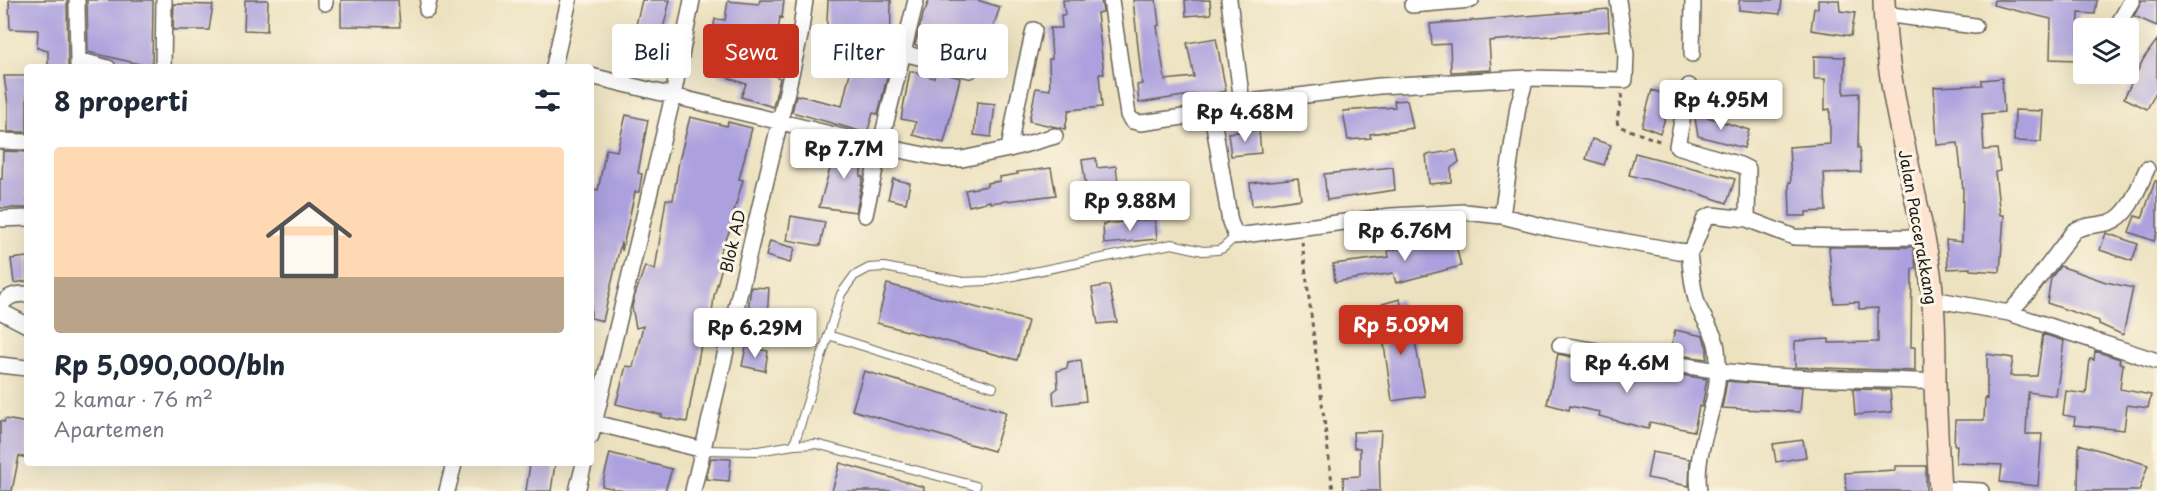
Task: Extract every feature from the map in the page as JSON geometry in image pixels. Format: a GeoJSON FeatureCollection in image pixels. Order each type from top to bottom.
{"type":"FeatureCollection","features":[{"type":"Feature","properties":{"kind":"main road","name":"Jalan Paccerakkang"},"geometry":{"type":"LineString","coordinates":[[1884,7],[1892,84],[1924,237],[1933,299],[1940,490]]}},
{"type":"Feature","properties":{"kind":"street"},"geometry":{"type":"LineString","coordinates":[[77,0],[78,64]]}},
{"type":"Feature","properties":{"kind":"street"},"geometry":{"type":"LineString","coordinates":[[163,64],[164,0]]}},
{"type":"Feature","properties":{"kind":"street"},"geometry":{"type":"LineString","coordinates":[[556,64],[569,0]]}},
{"type":"Feature","properties":{"kind":"street"},"geometry":{"type":"LineString","coordinates":[[594,419],[673,96],[692,0]]}},
{"type":"Feature","properties":{"kind":"street","name":"Blok AD"},"geometry":{"type":"LineString","coordinates":[[693,491],[800,36],[805,0]]}},
{"type":"Feature","properties":{"kind":"street"},"geometry":{"type":"LineString","coordinates":[[906,41],[916,0]]}},
{"type":"Feature","properties":{"kind":"street"},"geometry":{"type":"LineString","coordinates":[[1111,0],[1128,115],[1132,121],[1141,123],[1212,113],[1242,104],[1379,86],[1526,78],[1625,80],[1626,54],[1618,0]]}},
{"type":"Feature","properties":{"kind":"street"},"geometry":{"type":"LineString","coordinates":[[1229,0],[1242,104]]}},
{"type":"Feature","properties":{"kind":"street"},"geometry":{"type":"LineString","coordinates":[[1412,5],[1471,0]]}},
{"type":"Feature","properties":{"kind":"street"},"geometry":{"type":"LineString","coordinates":[[1692,54],[1693,0]]}},
{"type":"Feature","properties":{"kind":"street"},"geometry":{"type":"LineString","coordinates":[[2122,18],[2132,0]]}},
{"type":"Feature","properties":{"kind":"street"},"geometry":{"type":"LineString","coordinates":[[1884,7],[1975,26]]}},
{"type":"Feature","properties":{"kind":"street"},"geometry":{"type":"LineString","coordinates":[[1009,149],[1034,30]]}},
{"type":"Feature","properties":{"kind":"street"},"geometry":{"type":"LineString","coordinates":[[594,77],[880,146],[953,160],[1009,149],[1055,136]]}},
{"type":"Feature","properties":{"kind":"street"},"geometry":{"type":"LineString","coordinates":[[865,215],[897,78]]}},
{"type":"Feature","properties":{"kind":"street"},"geometry":{"type":"LineString","coordinates":[[1502,216],[1518,106],[1526,78]]}},
{"type":"Feature","properties":{"kind":"street"},"geometry":{"type":"LineString","coordinates":[[1689,86],[1678,147],[1748,169],[1747,219]]}},
{"type":"Feature","properties":{"kind":"street"},"geometry":{"type":"LineString","coordinates":[[1212,113],[1230,222],[1236,236],[1424,213],[1465,212],[1502,216],[1565,231],[1689,252]]}},
{"type":"Feature","properties":{"kind":"street"},"geometry":{"type":"LineString","coordinates":[[0,141],[24,142]]}},
{"type":"Feature","properties":{"kind":"street"},"geometry":{"type":"LineString","coordinates":[[2009,313],[2034,285],[2074,231],[2085,226],[2110,222],[2126,210],[2147,169]]}},
{"type":"Feature","properties":{"kind":"street"},"geometry":{"type":"LineString","coordinates":[[1699,491],[1698,472],[1715,398],[1718,370],[1715,340],[1698,306],[1692,286],[1689,252],[1693,248],[1705,218],[1712,215],[1747,219],[1794,237],[1924,237]]}},
{"type":"Feature","properties":{"kind":"street"},"geometry":{"type":"LineString","coordinates":[[0,219],[24,218]]}},
{"type":"Feature","properties":{"kind":"street"},"geometry":{"type":"LineString","coordinates":[[24,294],[12,295],[5,299],[0,309],[24,324]]}},
{"type":"Feature","properties":{"kind":"street"},"geometry":{"type":"LineString","coordinates":[[1933,299],[2009,313],[2157,361]]}},
{"type":"Feature","properties":{"kind":"street"},"geometry":{"type":"LineString","coordinates":[[1560,345],[1718,370],[1792,377],[1935,382]]}},
{"type":"Feature","properties":{"kind":"street"},"geometry":{"type":"LineString","coordinates":[[0,365],[24,368]]}},
{"type":"Feature","properties":{"kind":"street"},"geometry":{"type":"LineString","coordinates":[[594,427],[704,450]]}},
{"type":"Feature","properties":{"kind":"street"},"geometry":{"type":"LineString","coordinates":[[447,491],[453,466]]}},
{"type":"Feature","properties":{"kind":"street"},"geometry":{"type":"LineString","coordinates":[[577,491],[583,466]]}},
{"type":"Feature","properties":{"kind":"street"},"geometry":{"type":"LineString","coordinates":[[1940,490],[1981,491]]}},
{"type":"Feature","properties":{"kind":"lane"},"geometry":{"type":"LineString","coordinates":[[794,445],[841,294],[855,276],[869,268],[884,267],[963,282],[988,281],[1172,244],[1203,251],[1218,250],[1236,236]]}},
{"type":"Feature","properties":{"kind":"lane"},"geometry":{"type":"LineString","coordinates":[[828,335],[993,387]]}},
{"type":"Feature","properties":{"kind":"lane"},"geometry":{"type":"LineString","coordinates":[[704,450],[758,451],[816,444],[976,486]]}},
{"type":"Feature","properties":{"kind":"path"},"geometry":{"type":"LineString","coordinates":[[1625,80],[1617,120],[1618,126],[1678,147]]}},
{"type":"Feature","properties":{"kind":"path"},"geometry":{"type":"LineString","coordinates":[[1300,228],[1333,491]]}},
{"type":"Feature","properties":{"kind":"building"},"geometry":{"type":"Polygon","coordinates":[[[9,0],[67,0],[68,64],[48,64],[48,51],[37,48],[38,30],[10,29],[9,0]]]}},
{"type":"Feature","properties":{"kind":"building"},"geometry":{"type":"Polygon","coordinates":[[[87,0],[153,0],[152,64],[139,64],[88,52],[87,0]]]}},
{"type":"Feature","properties":{"kind":"building"},"geometry":{"type":"Polygon","coordinates":[[[245,0],[268,0],[267,31],[244,30],[245,0]]]}},
{"type":"Feature","properties":{"kind":"building"},"geometry":{"type":"Polygon","coordinates":[[[341,0],[398,0],[400,27],[341,26],[341,0]]]}},
{"type":"Feature","properties":{"kind":"building"},"geometry":{"type":"Polygon","coordinates":[[[642,0],[670,0],[664,24],[636,24],[642,0]]]}},
{"type":"Feature","properties":{"kind":"building"},"geometry":{"type":"Polygon","coordinates":[[[760,0],[784,0],[779,24],[714,24],[715,19],[725,20],[728,1],[759,4],[760,0]]]}},
{"type":"Feature","properties":{"kind":"building"},"geometry":{"type":"Polygon","coordinates":[[[828,0],[891,0],[891,24],[827,24],[828,0]]]}},
{"type":"Feature","properties":{"kind":"building"},"geometry":{"type":"Polygon","coordinates":[[[929,0],[977,0],[1000,7],[994,24],[921,24],[929,0]]]}},
{"type":"Feature","properties":{"kind":"building"},"geometry":{"type":"Polygon","coordinates":[[[1063,0],[1101,0],[1103,12],[1097,13],[1104,74],[1099,74],[1102,107],[1069,110],[1065,129],[1029,121],[1036,88],[1050,90],[1049,59],[1052,59],[1050,28],[1062,28],[1061,15],[1065,15],[1063,0]]]}},
{"type":"Feature","properties":{"kind":"building"},"geometry":{"type":"Polygon","coordinates":[[[1133,0],[1156,0],[1159,25],[1157,26],[1165,80],[1194,77],[1187,43],[1216,38],[1226,91],[1197,97],[1197,94],[1139,103],[1137,85],[1142,84],[1133,0]]]}},
{"type":"Feature","properties":{"kind":"building"},"geometry":{"type":"Polygon","coordinates":[[[1185,0],[1210,0],[1211,14],[1186,16],[1185,0]]]}},
{"type":"Feature","properties":{"kind":"building"},"geometry":{"type":"Polygon","coordinates":[[[1739,0],[1782,0],[1780,14],[1739,10],[1739,0]]]}},
{"type":"Feature","properties":{"kind":"building"},"geometry":{"type":"Polygon","coordinates":[[[1818,0],[1839,0],[1840,11],[1855,13],[1851,36],[1811,30],[1814,8],[1818,8],[1818,0]]]}},
{"type":"Feature","properties":{"kind":"building"},"geometry":{"type":"Polygon","coordinates":[[[1994,0],[2097,0],[2095,14],[2079,13],[2079,18],[2073,18],[2073,60],[2050,59],[2051,19],[1993,5],[1994,0]]]}},
{"type":"Feature","properties":{"kind":"building"},"geometry":{"type":"Polygon","coordinates":[[[2142,0],[2157,0],[2157,26],[2134,16],[2142,0]]]}},
{"type":"Feature","properties":{"kind":"building"},"geometry":{"type":"Polygon","coordinates":[[[174,4],[213,5],[209,30],[173,30],[174,4]]]}},
{"type":"Feature","properties":{"kind":"building"},"geometry":{"type":"Polygon","coordinates":[[[1608,9],[1609,31],[1489,41],[1491,70],[1451,72],[1450,44],[1432,45],[1430,24],[1608,9]]]}},
{"type":"Feature","properties":{"kind":"building"},"geometry":{"type":"Polygon","coordinates":[[[2157,40],[2157,91],[2147,109],[2124,98],[2131,84],[2139,84],[2139,68],[2157,40]]]}},
{"type":"Feature","properties":{"kind":"building"},"geometry":{"type":"Polygon","coordinates":[[[1814,56],[1845,57],[1844,94],[1859,93],[1858,148],[1860,148],[1861,172],[1824,173],[1826,211],[1806,212],[1806,216],[1790,216],[1789,147],[1830,144],[1830,109],[1825,110],[1825,79],[1814,79],[1814,56]]]}},
{"type":"Feature","properties":{"kind":"building"},"geometry":{"type":"Polygon","coordinates":[[[910,71],[918,73],[918,78],[960,78],[944,143],[913,135],[916,122],[901,119],[910,71]]]}},
{"type":"Feature","properties":{"kind":"building"},"geometry":{"type":"Polygon","coordinates":[[[4,76],[24,76],[24,132],[8,132],[8,105],[4,76]]]}},
{"type":"Feature","properties":{"kind":"building"},"geometry":{"type":"Polygon","coordinates":[[[729,78],[780,78],[773,107],[741,97],[746,84],[729,78]]]}},
{"type":"Feature","properties":{"kind":"building"},"geometry":{"type":"Polygon","coordinates":[[[849,78],[887,78],[878,114],[873,113],[867,133],[792,112],[796,95],[842,106],[849,78]]]}},
{"type":"Feature","properties":{"kind":"building"},"geometry":{"type":"Polygon","coordinates":[[[2002,78],[2004,112],[1982,114],[1984,150],[1997,149],[2000,171],[1995,172],[2000,215],[2004,215],[2000,272],[1970,270],[1970,268],[1948,269],[1946,240],[1962,242],[1963,190],[1958,143],[1937,145],[1934,87],[1982,85],[1982,80],[2002,78]]]}},
{"type":"Feature","properties":{"kind":"building"},"geometry":{"type":"Polygon","coordinates":[[[1652,90],[1673,97],[1660,133],[1642,126],[1652,90]]]}},
{"type":"Feature","properties":{"kind":"building"},"geometry":{"type":"Polygon","coordinates":[[[1407,100],[1413,128],[1370,134],[1371,138],[1348,140],[1343,111],[1395,107],[1394,101],[1407,100]]]}},
{"type":"Feature","properties":{"kind":"building"},"geometry":{"type":"Polygon","coordinates":[[[977,102],[995,104],[991,137],[974,135],[977,102]]]}},
{"type":"Feature","properties":{"kind":"building"},"geometry":{"type":"Polygon","coordinates":[[[2015,110],[2043,111],[2041,142],[2014,141],[2015,110]]]}},
{"type":"Feature","properties":{"kind":"building"},"geometry":{"type":"Polygon","coordinates":[[[1694,113],[1749,130],[1744,148],[1698,136],[1694,113]]]}},
{"type":"Feature","properties":{"kind":"building"},"geometry":{"type":"Polygon","coordinates":[[[626,115],[648,120],[638,173],[642,174],[639,192],[635,192],[622,251],[621,242],[603,321],[594,319],[594,189],[598,190],[606,149],[617,151],[626,115]]]}},
{"type":"Feature","properties":{"kind":"building"},"geometry":{"type":"Polygon","coordinates":[[[690,117],[727,126],[728,122],[752,128],[739,179],[743,180],[732,218],[735,219],[716,261],[723,263],[714,296],[709,342],[702,339],[687,422],[616,404],[626,366],[633,367],[643,326],[636,328],[632,307],[634,298],[645,266],[655,270],[666,199],[673,200],[679,161],[690,117]]]}},
{"type":"Feature","properties":{"kind":"building"},"geometry":{"type":"Polygon","coordinates":[[[1259,130],[1261,153],[1231,156],[1228,133],[1259,130]]]}},
{"type":"Feature","properties":{"kind":"building"},"geometry":{"type":"Polygon","coordinates":[[[1592,139],[1611,145],[1604,165],[1586,159],[1592,139]]]}},
{"type":"Feature","properties":{"kind":"building"},"geometry":{"type":"Polygon","coordinates":[[[840,146],[865,152],[856,212],[819,207],[831,165],[833,148],[840,149],[840,146]]]}},
{"type":"Feature","properties":{"kind":"building"},"geometry":{"type":"Polygon","coordinates":[[[1456,150],[1459,162],[1451,168],[1451,182],[1429,184],[1426,155],[1456,150]]]}},
{"type":"Feature","properties":{"kind":"building"},"geometry":{"type":"Polygon","coordinates":[[[3,151],[24,152],[24,208],[0,208],[0,179],[2,179],[3,151]]]}},
{"type":"Feature","properties":{"kind":"building"},"geometry":{"type":"Polygon","coordinates":[[[1635,153],[1735,179],[1727,203],[1629,175],[1635,153]]]}},
{"type":"Feature","properties":{"kind":"building"},"geometry":{"type":"Polygon","coordinates":[[[1096,158],[1097,168],[1116,166],[1119,192],[1101,194],[1101,198],[1088,200],[1082,160],[1096,158]]]}},
{"type":"Feature","properties":{"kind":"building"},"geometry":{"type":"Polygon","coordinates":[[[1393,167],[1395,190],[1327,200],[1324,174],[1393,167]]]}},
{"type":"Feature","properties":{"kind":"building"},"geometry":{"type":"Polygon","coordinates":[[[1051,168],[1056,195],[990,203],[990,201],[969,206],[965,190],[987,186],[987,183],[1000,181],[1000,177],[1018,174],[1017,172],[1051,168]]]}},
{"type":"Feature","properties":{"kind":"building"},"geometry":{"type":"Polygon","coordinates":[[[1298,178],[1301,199],[1252,206],[1250,183],[1298,178]]]}},
{"type":"Feature","properties":{"kind":"building"},"geometry":{"type":"Polygon","coordinates":[[[893,179],[910,183],[906,203],[888,199],[893,179]]]}},
{"type":"Feature","properties":{"kind":"building"},"geometry":{"type":"Polygon","coordinates":[[[2155,181],[2157,181],[2157,233],[2154,241],[2129,232],[2135,216],[2142,218],[2155,181]]]}},
{"type":"Feature","properties":{"kind":"building"},"geometry":{"type":"Polygon","coordinates":[[[791,216],[825,222],[820,246],[787,240],[791,216]]]}},
{"type":"Feature","properties":{"kind":"building"},"geometry":{"type":"Polygon","coordinates":[[[1155,219],[1157,239],[1104,244],[1103,224],[1155,219]]]}},
{"type":"Feature","properties":{"kind":"building"},"geometry":{"type":"Polygon","coordinates":[[[2106,233],[2138,244],[2132,261],[2100,250],[2106,233]]]}},
{"type":"Feature","properties":{"kind":"building"},"geometry":{"type":"Polygon","coordinates":[[[1453,234],[1461,266],[1396,283],[1393,273],[1335,282],[1333,264],[1389,257],[1388,251],[1453,234]]]}},
{"type":"Feature","properties":{"kind":"building"},"geometry":{"type":"Polygon","coordinates":[[[770,241],[795,248],[790,263],[766,256],[770,241]]]}},
{"type":"Feature","properties":{"kind":"building"},"geometry":{"type":"Polygon","coordinates":[[[1829,247],[1913,247],[1916,268],[1912,269],[1911,347],[1915,347],[1915,371],[1795,367],[1795,341],[1829,339],[1829,343],[1878,342],[1878,308],[1859,309],[1859,302],[1834,303],[1829,247]]]}},
{"type":"Feature","properties":{"kind":"building"},"geometry":{"type":"Polygon","coordinates":[[[24,257],[24,281],[14,283],[11,259],[24,257]]]}},
{"type":"Feature","properties":{"kind":"building"},"geometry":{"type":"Polygon","coordinates":[[[2060,266],[2106,282],[2133,288],[2123,335],[2099,324],[2099,321],[2047,303],[2051,278],[2060,266]]]}},
{"type":"Feature","properties":{"kind":"building"},"geometry":{"type":"Polygon","coordinates":[[[887,284],[1028,321],[1017,360],[877,323],[887,284]]]}},
{"type":"Feature","properties":{"kind":"building"},"geometry":{"type":"Polygon","coordinates":[[[1109,285],[1117,322],[1098,324],[1092,288],[1109,285]]]}},
{"type":"Feature","properties":{"kind":"building"},"geometry":{"type":"Polygon","coordinates":[[[751,287],[769,288],[767,319],[747,318],[751,287]]]}},
{"type":"Feature","properties":{"kind":"building"},"geometry":{"type":"Polygon","coordinates":[[[1400,299],[1407,341],[1415,341],[1425,396],[1392,401],[1384,344],[1389,343],[1382,304],[1400,299]]]}},
{"type":"Feature","properties":{"kind":"building"},"geometry":{"type":"Polygon","coordinates":[[[1675,330],[1703,336],[1707,348],[1707,359],[1670,354],[1675,330]]]}},
{"type":"Feature","properties":{"kind":"building"},"geometry":{"type":"Polygon","coordinates":[[[2043,334],[2064,341],[2056,396],[2028,392],[2026,434],[2042,434],[2038,486],[2000,482],[2002,465],[1956,463],[1955,420],[1984,420],[1985,398],[1987,399],[1987,354],[2013,358],[2010,376],[2037,376],[2043,334]]]}},
{"type":"Feature","properties":{"kind":"building"},"geometry":{"type":"Polygon","coordinates":[[[746,347],[768,351],[765,371],[742,366],[746,347]]]}},
{"type":"Feature","properties":{"kind":"building"},"geometry":{"type":"Polygon","coordinates":[[[2095,351],[2120,359],[2119,363],[2123,364],[2120,389],[2151,395],[2148,408],[2127,405],[2124,430],[2074,425],[2075,417],[2063,415],[2066,391],[2086,394],[2090,359],[2094,360],[2095,351]]]}},
{"type":"Feature","properties":{"kind":"building"},"geometry":{"type":"Polygon","coordinates":[[[1558,354],[1666,377],[1667,373],[1707,379],[1702,407],[1699,406],[1694,431],[1650,422],[1648,429],[1599,416],[1600,412],[1570,406],[1569,410],[1547,404],[1558,354]]]}},
{"type":"Feature","properties":{"kind":"building"},"geometry":{"type":"Polygon","coordinates":[[[1081,360],[1086,401],[1054,405],[1053,392],[1058,388],[1057,371],[1067,368],[1068,362],[1081,360]]]}},
{"type":"Feature","properties":{"kind":"building"},"geometry":{"type":"Polygon","coordinates":[[[864,371],[1006,412],[994,451],[852,410],[864,371]]]}},
{"type":"Feature","properties":{"kind":"building"},"geometry":{"type":"Polygon","coordinates":[[[1727,381],[1802,387],[1800,412],[1722,408],[1727,381]]]}},
{"type":"Feature","properties":{"kind":"building"},"geometry":{"type":"Polygon","coordinates":[[[1853,389],[1890,390],[1892,412],[1855,415],[1853,389]]]}},
{"type":"Feature","properties":{"kind":"building"},"geometry":{"type":"Polygon","coordinates":[[[5,419],[24,422],[24,457],[19,456],[12,491],[0,491],[0,421],[4,422],[5,419]]]}},
{"type":"Feature","properties":{"kind":"building"},"geometry":{"type":"Polygon","coordinates":[[[1381,431],[1380,491],[1344,491],[1343,477],[1360,476],[1360,448],[1354,448],[1353,432],[1381,431]]]}},
{"type":"Feature","properties":{"kind":"building"},"geometry":{"type":"Polygon","coordinates":[[[1803,440],[1806,457],[1776,462],[1773,444],[1803,440]]]}},
{"type":"Feature","properties":{"kind":"building"},"geometry":{"type":"Polygon","coordinates":[[[2079,444],[2148,465],[2139,491],[2078,491],[2079,444]]]}},
{"type":"Feature","properties":{"kind":"building"},"geometry":{"type":"Polygon","coordinates":[[[1652,452],[1690,459],[1689,486],[1647,478],[1652,452]]]}},
{"type":"Feature","properties":{"kind":"building"},"geometry":{"type":"Polygon","coordinates":[[[610,453],[672,469],[665,491],[624,491],[602,486],[610,453]]]}},
{"type":"Feature","properties":{"kind":"building"},"geometry":{"type":"Polygon","coordinates":[[[711,458],[731,459],[729,481],[706,479],[711,458]]]}},
{"type":"Feature","properties":{"kind":"building"},"geometry":{"type":"Polygon","coordinates":[[[840,463],[924,487],[924,491],[832,491],[840,463]]]}},
{"type":"Feature","properties":{"kind":"building"},"geometry":{"type":"Polygon","coordinates":[[[530,466],[555,466],[551,491],[526,491],[530,466]]]}},
{"type":"Feature","properties":{"kind":"building"},"geometry":{"type":"Polygon","coordinates":[[[1895,466],[1926,466],[1926,491],[1846,491],[1845,473],[1895,470],[1895,466]]]}}]}
